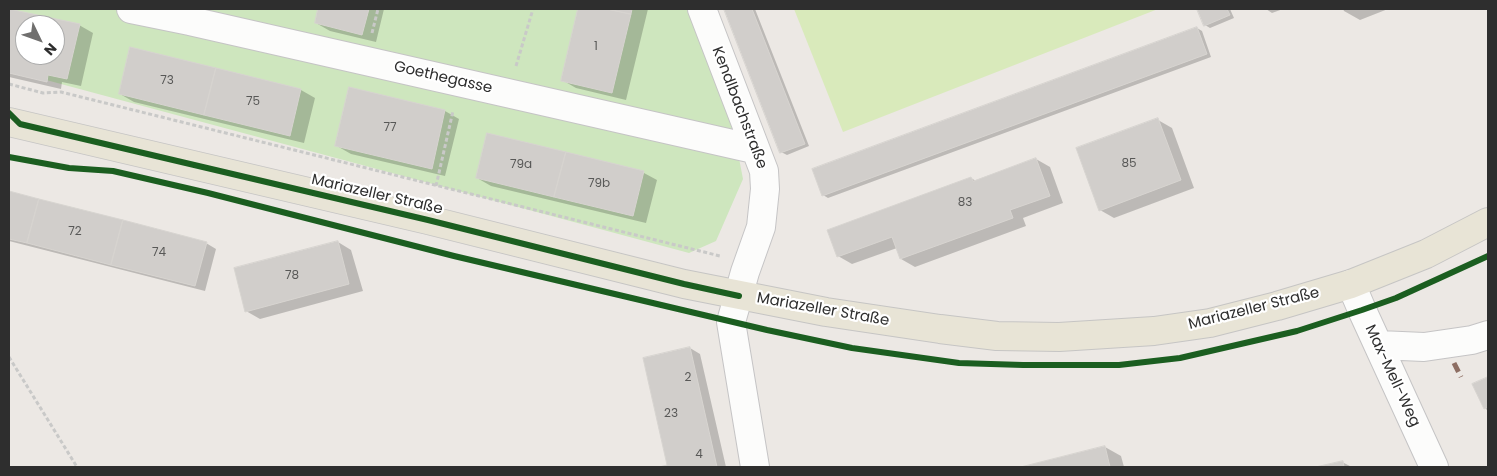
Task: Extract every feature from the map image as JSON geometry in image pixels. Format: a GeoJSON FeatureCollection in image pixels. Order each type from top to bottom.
{"type":"FeatureCollection","features":[{"type":"Feature","properties":{"kind":"main road","name":"Mariazeller Straße"},"geometry":{"type":"LineString","coordinates":[[9,122],[428,220],[739,296],[826,312],[997,336],[1059,337],[1154,331],[1210,323],[1351,284],[1426,254],[1488,222]]}},
{"type":"Feature","properties":{"kind":"street","name":"Goethegasse"},"geometry":{"type":"LineString","coordinates":[[131,9],[754,149]]}},
{"type":"Feature","properties":{"kind":"street","name":"Kendlbachstraße"},"geometry":{"type":"LineString","coordinates":[[702,9],[764,171],[765,189],[761,226],[731,322],[755,467]]}},
{"type":"Feature","properties":{"kind":"street","name":"Max-Mell-Weg"},"geometry":{"type":"LineString","coordinates":[[1351,284],[1434,467]]}},
{"type":"Feature","properties":{"kind":"street"},"geometry":{"type":"LineString","coordinates":[[1379,345],[1424,347],[1472,340],[1488,335]]}},
{"type":"Feature","properties":{"kind":"path"},"geometry":{"type":"LineString","coordinates":[[508,93],[533,9]]}},
{"type":"Feature","properties":{"kind":"path"},"geometry":{"type":"LineString","coordinates":[[428,220],[460,82]]}},
{"type":"Feature","properties":{"kind":"path"},"geometry":{"type":"LineString","coordinates":[[9,84],[43,93],[61,92],[711,254],[749,261]]}},
{"type":"Feature","properties":{"kind":"path"},"geometry":{"type":"LineString","coordinates":[[9,357],[77,467]]}},
{"type":"Feature","properties":{"kind":"green space"},"geometry":{"type":"Polygon","coordinates":[[[9,9],[690,9],[732,122],[743,179],[716,241],[689,253],[9,70],[9,9]]]}},
{"type":"Feature","properties":{"kind":"green space"},"geometry":{"type":"Polygon","coordinates":[[[794,9],[1158,9],[843,132],[794,9]]]}},
{"type":"Feature","properties":{"kind":"building"},"geometry":{"type":"Polygon","coordinates":[[[9,9],[37,15],[15,15],[15,65],[65,65],[65,21],[80,24],[67,79],[48,75],[47,82],[9,73],[9,9]]]}},
{"type":"Feature","properties":{"kind":"building"},"geometry":{"type":"Polygon","coordinates":[[[318,9],[369,9],[362,35],[315,23],[318,9]]]}},
{"type":"Feature","properties":{"kind":"building"},"geometry":{"type":"Polygon","coordinates":[[[578,9],[607,9],[631,14],[612,93],[561,81],[578,9]]]}},
{"type":"Feature","properties":{"kind":"building"},"geometry":{"type":"Polygon","coordinates":[[[607,9],[632,9],[631,14],[607,9]]]}},
{"type":"Feature","properties":{"kind":"building"},"geometry":{"type":"Polygon","coordinates":[[[724,9],[752,9],[805,144],[780,153],[724,9]]]}},
{"type":"Feature","properties":{"kind":"building"},"geometry":{"type":"Polygon","coordinates":[[[1197,9],[1227,9],[1230,15],[1204,26],[1197,9]]]}},
{"type":"Feature","properties":{"kind":"building"},"geometry":{"type":"Polygon","coordinates":[[[1197,27],[1207,54],[822,196],[812,169],[1197,27]]]}},
{"type":"Feature","properties":{"kind":"building"},"geometry":{"type":"Polygon","coordinates":[[[130,47],[216,68],[204,115],[119,94],[130,47]]]}},
{"type":"Feature","properties":{"kind":"building"},"geometry":{"type":"Polygon","coordinates":[[[216,68],[301,89],[290,136],[204,115],[216,68]]]}},
{"type":"Feature","properties":{"kind":"building"},"geometry":{"type":"Polygon","coordinates":[[[349,87],[445,110],[432,169],[335,146],[349,87]]]}},
{"type":"Feature","properties":{"kind":"building"},"geometry":{"type":"Polygon","coordinates":[[[1158,118],[1181,180],[1099,211],[1076,148],[1158,118]]]}},
{"type":"Feature","properties":{"kind":"building"},"geometry":{"type":"Polygon","coordinates":[[[487,133],[566,152],[554,197],[476,178],[487,133]]]}},
{"type":"Feature","properties":{"kind":"building"},"geometry":{"type":"Polygon","coordinates":[[[566,152],[644,171],[633,216],[554,197],[566,152]]]}},
{"type":"Feature","properties":{"kind":"building"},"geometry":{"type":"Polygon","coordinates":[[[1036,158],[1050,196],[1010,210],[1013,218],[900,259],[892,237],[837,257],[827,230],[971,177],[973,181],[1036,158]]]}},
{"type":"Feature","properties":{"kind":"building"},"geometry":{"type":"Polygon","coordinates":[[[9,191],[39,199],[27,243],[9,239],[9,191]]]}},
{"type":"Feature","properties":{"kind":"building"},"geometry":{"type":"Polygon","coordinates":[[[39,199],[123,220],[111,265],[27,243],[39,199]]]}},
{"type":"Feature","properties":{"kind":"building"},"geometry":{"type":"Polygon","coordinates":[[[123,220],[207,242],[195,286],[111,265],[123,220]]]}},
{"type":"Feature","properties":{"kind":"building"},"geometry":{"type":"Polygon","coordinates":[[[338,241],[349,284],[245,312],[234,268],[338,241]]]}},
{"type":"Feature","properties":{"kind":"building"},"geometry":{"type":"Polygon","coordinates":[[[690,347],[717,467],[659,467],[667,465],[643,358],[690,347]]]}},
{"type":"Feature","properties":{"kind":"building"},"geometry":{"type":"Polygon","coordinates":[[[1488,377],[1488,407],[1484,409],[1472,384],[1488,377]]]}},
{"type":"Feature","properties":{"kind":"building"},"geometry":{"type":"Polygon","coordinates":[[[1105,446],[1110,467],[1021,467],[1105,446]]]}},
{"type":"Feature","properties":{"kind":"building"},"geometry":{"type":"Polygon","coordinates":[[[1343,461],[1344,467],[1316,467],[1343,461]]]}},
{"type":"Feature","properties":{"kind":"marked path"},"geometry":{"type":"LineString","coordinates":[[1454,363],[1461,377]]}},
{"type":"Feature","properties":{"kind":"cycle path"},"geometry":{"type":"LineString","coordinates":[[9,113],[20,124],[428,220],[739,296]]}},
{"type":"Feature","properties":{"kind":"cycle path"},"geometry":{"type":"LineString","coordinates":[[9,157],[69,168],[113,171],[208,193],[454,256],[767,330],[852,348],[959,363],[1119,365],[1180,358],[1297,331],[1362,310],[1396,298],[1488,256]]}}]}
